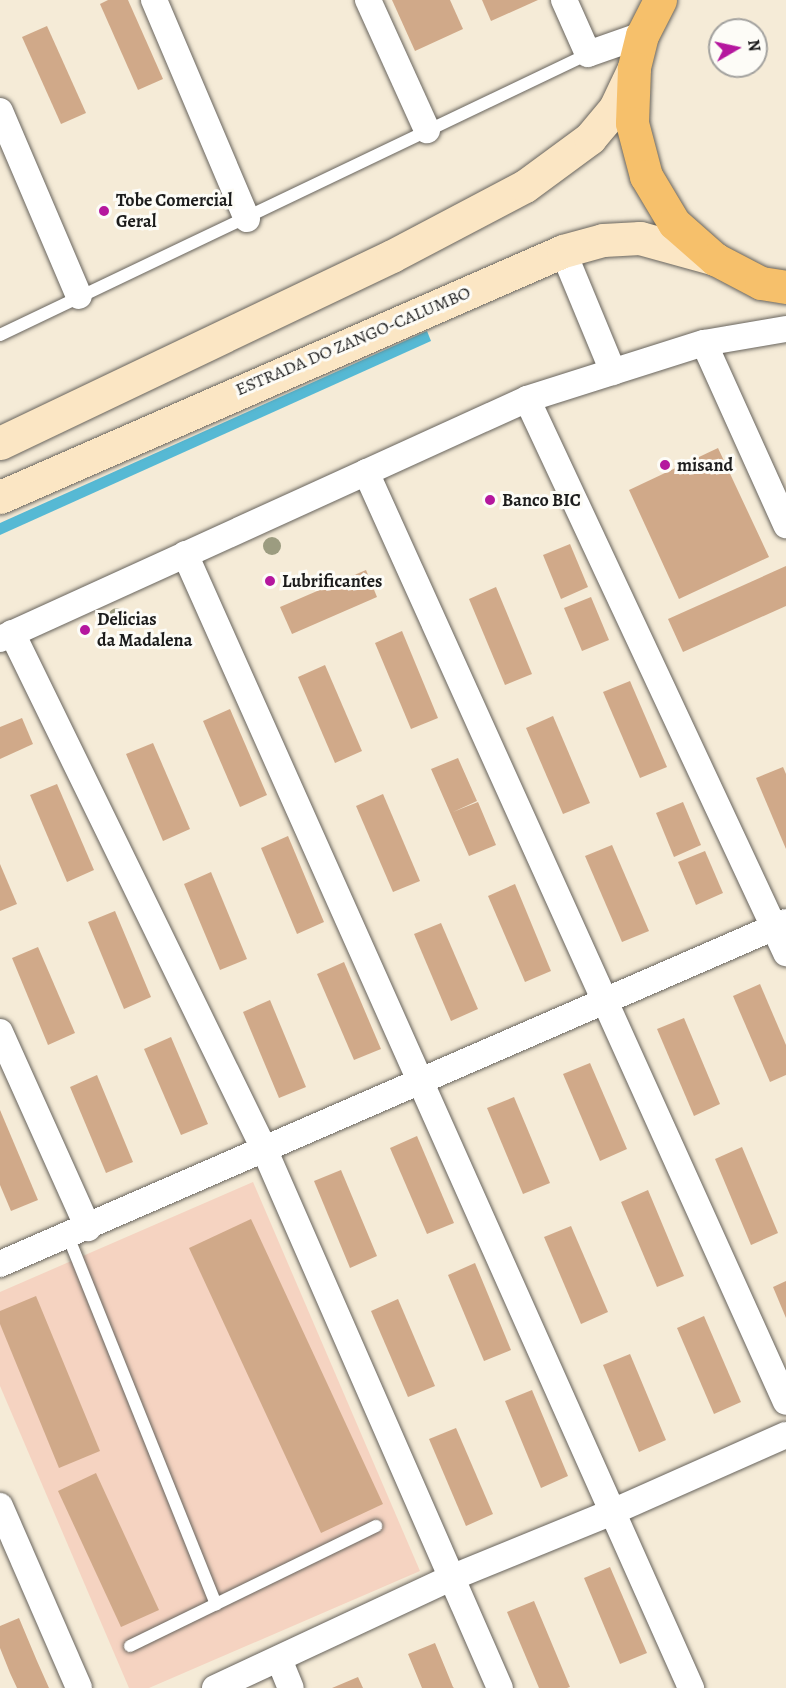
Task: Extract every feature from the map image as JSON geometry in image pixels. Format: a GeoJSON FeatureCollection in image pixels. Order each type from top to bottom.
{"type":"FeatureCollection","features":[{"type":"Feature","properties":{"kind":"main road"},"geometry":{"type":"LineString","coordinates":[[660,0],[642,35],[634,69],[632,123],[646,176],[674,222],[715,259],[778,288]]}},
{"type":"Feature","properties":{"kind":"main road"},"geometry":{"type":"LineString","coordinates":[[0,443],[392,256],[525,186],[590,138],[615,108],[634,69]]}},
{"type":"Feature","properties":{"kind":"main road","name":"ESTRADA DO ZANGO-CALUMBO"},"geometry":{"type":"LineString","coordinates":[[0,497],[563,250],[603,240],[639,238],[715,259]]}},
{"type":"Feature","properties":{"kind":"street"},"geometry":{"type":"LineString","coordinates":[[154,0],[247,219]]}},
{"type":"Feature","properties":{"kind":"street"},"geometry":{"type":"LineString","coordinates":[[368,0],[427,130]]}},
{"type":"Feature","properties":{"kind":"street"},"geometry":{"type":"LineString","coordinates":[[564,0],[588,54],[642,35]]}},
{"type":"Feature","properties":{"kind":"street"},"geometry":{"type":"LineString","coordinates":[[0,111],[79,296]]}},
{"type":"Feature","properties":{"kind":"street"},"geometry":{"type":"LineString","coordinates":[[563,250],[613,372]]}},
{"type":"Feature","properties":{"kind":"street"},"geometry":{"type":"LineString","coordinates":[[500,1688],[265,1151],[6,636],[527,399],[704,343],[786,329]]}},
{"type":"Feature","properties":{"kind":"street"},"geometry":{"type":"LineString","coordinates":[[704,343],[786,525]]}},
{"type":"Feature","properties":{"kind":"street"},"geometry":{"type":"LineString","coordinates":[[527,399],[780,924],[786,952]]}},
{"type":"Feature","properties":{"kind":"street"},"geometry":{"type":"LineString","coordinates":[[366,472],[786,1402]]}},
{"type":"Feature","properties":{"kind":"street"},"geometry":{"type":"LineString","coordinates":[[185,554],[691,1688]]}},
{"type":"Feature","properties":{"kind":"street"},"geometry":{"type":"LineString","coordinates":[[0,1264],[265,1151],[780,924]]}},
{"type":"Feature","properties":{"kind":"street"},"geometry":{"type":"LineString","coordinates":[[0,1032],[78,1232]]}},
{"type":"Feature","properties":{"kind":"street"},"geometry":{"type":"LineString","coordinates":[[215,1688],[453,1577],[612,1512],[786,1435]]}},
{"type":"Feature","properties":{"kind":"street"},"geometry":{"type":"LineString","coordinates":[[0,1506],[79,1688]]}},
{"type":"Feature","properties":{"kind":"street"},"geometry":{"type":"LineString","coordinates":[[279,1659],[291,1688]]}},
{"type":"Feature","properties":{"kind":"lane"},"geometry":{"type":"LineString","coordinates":[[0,334],[247,219],[588,54]]}},
{"type":"Feature","properties":{"kind":"lane"},"geometry":{"type":"LineString","coordinates":[[78,1232],[216,1604]]}},
{"type":"Feature","properties":{"kind":"lane"},"geometry":{"type":"LineString","coordinates":[[130,1646],[376,1526]]}},
{"type":"Feature","properties":{"kind":"shaded area"},"geometry":{"type":"Polygon","coordinates":[[[253,1182],[420,1571],[149,1688],[129,1688],[0,1386],[0,1292],[253,1182]]]}},
{"type":"Feature","properties":{"kind":"water"},"geometry":{"type":"Polygon","coordinates":[[[427,331],[431,341],[0,535],[0,523],[427,331]]]}},
{"type":"Feature","properties":{"kind":"building"},"geometry":{"type":"Polygon","coordinates":[[[108,0],[128,0],[163,79],[138,90],[100,4],[108,0]]]}},
{"type":"Feature","properties":{"kind":"building"},"geometry":{"type":"Polygon","coordinates":[[[392,0],[450,0],[463,29],[415,51],[392,0]]]}},
{"type":"Feature","properties":{"kind":"building"},"geometry":{"type":"Polygon","coordinates":[[[482,0],[538,0],[491,21],[482,0]]]}},
{"type":"Feature","properties":{"kind":"building"},"geometry":{"type":"Polygon","coordinates":[[[47,26],[86,113],[61,124],[22,37],[47,26]]]}},
{"type":"Feature","properties":{"kind":"building"},"geometry":{"type":"Polygon","coordinates":[[[718,448],[769,557],[679,599],[629,490],[718,448]]]}},
{"type":"Feature","properties":{"kind":"building"},"geometry":{"type":"Polygon","coordinates":[[[570,544],[588,587],[561,599],[543,555],[570,544]]]}},
{"type":"Feature","properties":{"kind":"building"},"geometry":{"type":"Polygon","coordinates":[[[786,566],[786,606],[683,652],[668,619],[786,566]]]}},
{"type":"Feature","properties":{"kind":"building"},"geometry":{"type":"Polygon","coordinates":[[[366,570],[377,597],[292,634],[280,607],[366,570]]]}},
{"type":"Feature","properties":{"kind":"building"},"geometry":{"type":"Polygon","coordinates":[[[496,587],[532,674],[505,685],[469,599],[496,587]]]}},
{"type":"Feature","properties":{"kind":"building"},"geometry":{"type":"Polygon","coordinates":[[[591,597],[609,640],[582,651],[564,608],[591,597]]]}},
{"type":"Feature","properties":{"kind":"building"},"geometry":{"type":"Polygon","coordinates":[[[402,631],[438,718],[411,729],[375,643],[402,631]]]}},
{"type":"Feature","properties":{"kind":"building"},"geometry":{"type":"Polygon","coordinates":[[[325,665],[362,751],[335,763],[298,677],[325,665]]]}},
{"type":"Feature","properties":{"kind":"building"},"geometry":{"type":"Polygon","coordinates":[[[630,681],[667,767],[640,778],[603,692],[630,681]]]}},
{"type":"Feature","properties":{"kind":"building"},"geometry":{"type":"Polygon","coordinates":[[[230,709],[267,795],[240,807],[203,721],[230,709]]]}},
{"type":"Feature","properties":{"kind":"building"},"geometry":{"type":"Polygon","coordinates":[[[553,716],[590,803],[563,814],[526,728],[553,716]]]}},
{"type":"Feature","properties":{"kind":"building"},"geometry":{"type":"Polygon","coordinates":[[[22,718],[33,744],[0,759],[0,727],[22,718]]]}},
{"type":"Feature","properties":{"kind":"building"},"geometry":{"type":"Polygon","coordinates":[[[153,743],[190,829],[163,841],[126,754],[153,743]]]}},
{"type":"Feature","properties":{"kind":"building"},"geometry":{"type":"Polygon","coordinates":[[[458,758],[477,801],[453,812],[478,802],[496,845],[469,856],[431,769],[458,758]]]}},
{"type":"Feature","properties":{"kind":"building"},"geometry":{"type":"Polygon","coordinates":[[[783,767],[786,774],[786,849],[756,778],[783,767]]]}},
{"type":"Feature","properties":{"kind":"building"},"geometry":{"type":"Polygon","coordinates":[[[57,784],[94,870],[67,882],[30,795],[57,784]]]}},
{"type":"Feature","properties":{"kind":"building"},"geometry":{"type":"Polygon","coordinates":[[[383,794],[420,881],[393,892],[356,806],[383,794]]]}},
{"type":"Feature","properties":{"kind":"building"},"geometry":{"type":"Polygon","coordinates":[[[683,802],[701,845],[674,857],[656,813],[683,802]]]}},
{"type":"Feature","properties":{"kind":"building"},"geometry":{"type":"Polygon","coordinates":[[[288,836],[324,922],[297,934],[261,848],[288,836]]]}},
{"type":"Feature","properties":{"kind":"building"},"geometry":{"type":"Polygon","coordinates":[[[612,845],[649,931],[622,942],[585,856],[612,845]]]}},
{"type":"Feature","properties":{"kind":"building"},"geometry":{"type":"Polygon","coordinates":[[[705,851],[723,893],[696,905],[678,862],[705,851]]]}},
{"type":"Feature","properties":{"kind":"building"},"geometry":{"type":"Polygon","coordinates":[[[0,864],[17,904],[0,911],[0,864]]]}},
{"type":"Feature","properties":{"kind":"building"},"geometry":{"type":"Polygon","coordinates":[[[211,872],[247,959],[220,970],[184,884],[211,872]]]}},
{"type":"Feature","properties":{"kind":"building"},"geometry":{"type":"Polygon","coordinates":[[[515,884],[551,971],[525,982],[488,896],[515,884]]]}},
{"type":"Feature","properties":{"kind":"building"},"geometry":{"type":"Polygon","coordinates":[[[115,911],[151,997],[124,1009],[88,922],[115,911]]]}},
{"type":"Feature","properties":{"kind":"building"},"geometry":{"type":"Polygon","coordinates":[[[441,923],[478,1009],[451,1021],[414,934],[441,923]]]}},
{"type":"Feature","properties":{"kind":"building"},"geometry":{"type":"Polygon","coordinates":[[[38,947],[75,1033],[48,1045],[12,958],[38,947]]]}},
{"type":"Feature","properties":{"kind":"building"},"geometry":{"type":"Polygon","coordinates":[[[344,962],[381,1049],[354,1060],[317,974],[344,962]]]}},
{"type":"Feature","properties":{"kind":"building"},"geometry":{"type":"Polygon","coordinates":[[[760,984],[786,1045],[786,1075],[770,1082],[733,996],[760,984]]]}},
{"type":"Feature","properties":{"kind":"building"},"geometry":{"type":"Polygon","coordinates":[[[270,1000],[306,1087],[279,1098],[243,1012],[270,1000]]]}},
{"type":"Feature","properties":{"kind":"building"},"geometry":{"type":"Polygon","coordinates":[[[684,1018],[720,1104],[694,1116],[657,1029],[684,1018]]]}},
{"type":"Feature","properties":{"kind":"building"},"geometry":{"type":"Polygon","coordinates":[[[171,1037],[208,1124],[181,1135],[144,1049],[171,1037]]]}},
{"type":"Feature","properties":{"kind":"building"},"geometry":{"type":"Polygon","coordinates":[[[590,1063],[627,1149],[600,1161],[563,1074],[590,1063]]]}},
{"type":"Feature","properties":{"kind":"building"},"geometry":{"type":"Polygon","coordinates":[[[97,1075],[133,1162],[106,1173],[70,1087],[97,1075]]]}},
{"type":"Feature","properties":{"kind":"building"},"geometry":{"type":"Polygon","coordinates":[[[514,1097],[550,1183],[523,1194],[487,1108],[514,1097]]]}},
{"type":"Feature","properties":{"kind":"building"},"geometry":{"type":"Polygon","coordinates":[[[0,1110],[38,1200],[11,1211],[0,1185],[0,1110]]]}},
{"type":"Feature","properties":{"kind":"building"},"geometry":{"type":"Polygon","coordinates":[[[417,1136],[454,1223],[427,1234],[390,1148],[417,1136]]]}},
{"type":"Feature","properties":{"kind":"building"},"geometry":{"type":"Polygon","coordinates":[[[742,1147],[778,1233],[751,1245],[715,1159],[742,1147]]]}},
{"type":"Feature","properties":{"kind":"building"},"geometry":{"type":"Polygon","coordinates":[[[341,1170],[377,1256],[350,1268],[314,1181],[341,1170]]]}},
{"type":"Feature","properties":{"kind":"building"},"geometry":{"type":"Polygon","coordinates":[[[648,1190],[684,1276],[657,1287],[621,1202],[648,1190]]]}},
{"type":"Feature","properties":{"kind":"building"},"geometry":{"type":"Polygon","coordinates":[[[251,1219],[383,1504],[321,1533],[189,1248],[251,1219]]]}},
{"type":"Feature","properties":{"kind":"building"},"geometry":{"type":"Polygon","coordinates":[[[571,1226],[608,1312],[581,1324],[544,1237],[571,1226]]]}},
{"type":"Feature","properties":{"kind":"building"},"geometry":{"type":"Polygon","coordinates":[[[475,1263],[511,1350],[484,1361],[448,1275],[475,1263]]]}},
{"type":"Feature","properties":{"kind":"building"},"geometry":{"type":"Polygon","coordinates":[[[786,1281],[786,1318],[773,1287],[786,1281]]]}},
{"type":"Feature","properties":{"kind":"building"},"geometry":{"type":"Polygon","coordinates":[[[36,1296],[100,1451],[59,1468],[0,1324],[0,1311],[36,1296]]]}},
{"type":"Feature","properties":{"kind":"building"},"geometry":{"type":"Polygon","coordinates":[[[398,1299],[435,1386],[408,1397],[371,1311],[398,1299]]]}},
{"type":"Feature","properties":{"kind":"building"},"geometry":{"type":"Polygon","coordinates":[[[704,1316],[741,1402],[714,1414],[677,1328],[704,1316]]]}},
{"type":"Feature","properties":{"kind":"building"},"geometry":{"type":"Polygon","coordinates":[[[630,1354],[666,1440],[639,1452],[603,1365],[630,1354]]]}},
{"type":"Feature","properties":{"kind":"building"},"geometry":{"type":"Polygon","coordinates":[[[532,1390],[568,1476],[541,1488],[505,1401],[532,1390]]]}},
{"type":"Feature","properties":{"kind":"building"},"geometry":{"type":"Polygon","coordinates":[[[456,1428],[493,1514],[466,1526],[429,1439],[456,1428]]]}},
{"type":"Feature","properties":{"kind":"building"},"geometry":{"type":"Polygon","coordinates":[[[96,1473],[159,1610],[121,1627],[58,1491],[96,1473]]]}},
{"type":"Feature","properties":{"kind":"building"},"geometry":{"type":"Polygon","coordinates":[[[610,1567],[647,1653],[620,1664],[584,1578],[610,1567]]]}},
{"type":"Feature","properties":{"kind":"building"},"geometry":{"type":"Polygon","coordinates":[[[534,1601],[570,1687],[539,1688],[507,1612],[534,1601]]]}},
{"type":"Feature","properties":{"kind":"building"},"geometry":{"type":"Polygon","coordinates":[[[19,1618],[49,1688],[17,1688],[10,1673],[0,1648],[0,1626],[19,1618]]]}},
{"type":"Feature","properties":{"kind":"building"},"geometry":{"type":"Polygon","coordinates":[[[435,1643],[454,1688],[422,1688],[408,1654],[435,1643]]]}},
{"type":"Feature","properties":{"kind":"building"},"geometry":{"type":"Polygon","coordinates":[[[358,1677],[363,1688],[332,1688],[358,1677]]]}},
{"type":"Feature","properties":{"kind":"place","name":"Tobe Comercial Geral"},"geometry":{"type":"Point","coordinates":[104,211]}},
{"type":"Feature","properties":{"kind":"place","name":"misand"},"geometry":{"type":"Point","coordinates":[665,465]}},
{"type":"Feature","properties":{"kind":"place","name":"Banco BIC"},"geometry":{"type":"Point","coordinates":[490,500]}},
{"type":"Feature","properties":{"kind":"place","name":"Lubrificantes"},"geometry":{"type":"Point","coordinates":[270,581]}},
{"type":"Feature","properties":{"kind":"place","name":"Delicias da Madalena"},"geometry":{"type":"Point","coordinates":[85,630]}}]}
